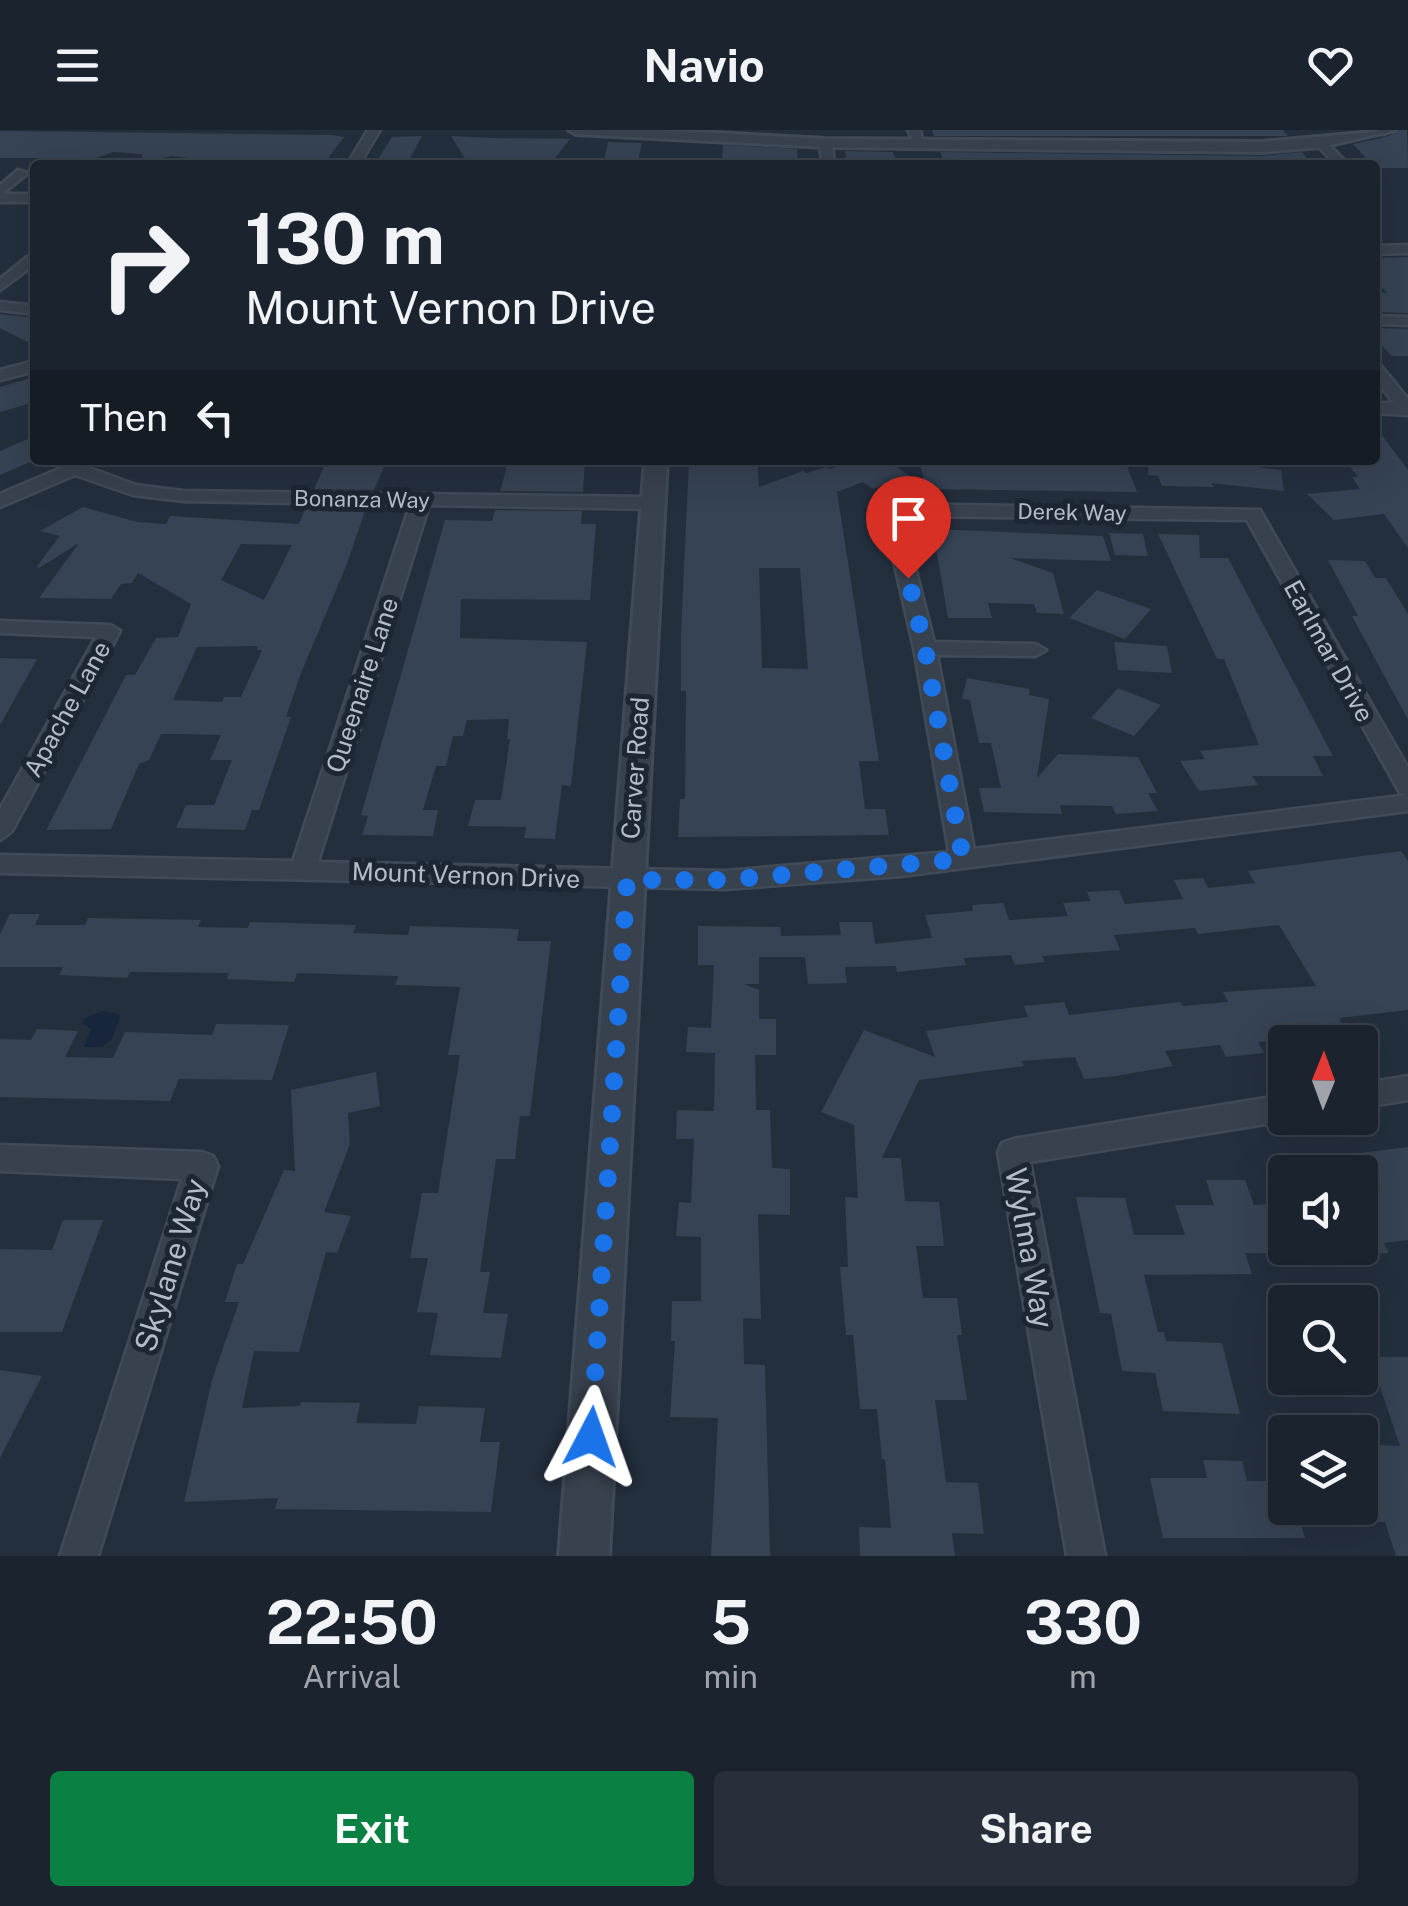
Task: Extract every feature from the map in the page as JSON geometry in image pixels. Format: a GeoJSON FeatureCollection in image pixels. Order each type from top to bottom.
{"type":"FeatureCollection","features":[{"type":"Feature","properties":{"kind":"street"},"geometry":{"type":"LineString","coordinates":[[355,160],[374,130]]}},
{"type":"Feature","properties":{"kind":"street"},"geometry":{"type":"LineString","coordinates":[[576,130],[674,139],[825,142],[917,136],[1262,147],[1321,143],[1385,130]]}},
{"type":"Feature","properties":{"kind":"street"},"geometry":{"type":"LineString","coordinates":[[825,142],[828,160]]}},
{"type":"Feature","properties":{"kind":"street"},"geometry":{"type":"LineString","coordinates":[[1321,143],[1337,160]]}},
{"type":"Feature","properties":{"kind":"street"},"geometry":{"type":"LineString","coordinates":[[0,194],[22,173]]}},
{"type":"Feature","properties":{"kind":"street"},"geometry":{"type":"LineString","coordinates":[[0,194],[30,197]]}},
{"type":"Feature","properties":{"kind":"street"},"geometry":{"type":"LineString","coordinates":[[1380,250],[1408,249]]}},
{"type":"Feature","properties":{"kind":"street"},"geometry":{"type":"LineString","coordinates":[[0,286],[30,262]]}},
{"type":"Feature","properties":{"kind":"street"},"geometry":{"type":"LineString","coordinates":[[0,306],[30,309]]}},
{"type":"Feature","properties":{"kind":"street"},"geometry":{"type":"LineString","coordinates":[[1380,320],[1408,321]]}},
{"type":"Feature","properties":{"kind":"street"},"geometry":{"type":"LineString","coordinates":[[0,376],[30,367]]}},
{"type":"Feature","properties":{"kind":"street"},"geometry":{"type":"LineString","coordinates":[[1380,375],[1408,409]]}},
{"type":"Feature","properties":{"kind":"street"},"geometry":{"type":"LineString","coordinates":[[1380,408],[1408,409]]}},
{"type":"Feature","properties":{"kind":"street"},"geometry":{"type":"LineString","coordinates":[[0,501],[84,465]]}},
{"type":"Feature","properties":{"kind":"street","name":"Carver Road"},"geometry":{"type":"LineString","coordinates":[[584,1556],[656,465]]}},
{"type":"Feature","properties":{"kind":"street","name":"Bonanza Way"},"geometry":{"type":"LineString","coordinates":[[75,469],[103,482],[157,494],[653,504]]}},
{"type":"Feature","properties":{"kind":"street","name":"Queenaire Lane"},"geometry":{"type":"LineString","coordinates":[[303,870],[422,500]]}},
{"type":"Feature","properties":{"kind":"street","name":"Derek Way"},"geometry":{"type":"LineString","coordinates":[[925,648],[891,510],[1253,514]]}},
{"type":"Feature","properties":{"kind":"street","name":"Earlmar Drive"},"geometry":{"type":"LineString","coordinates":[[1253,514],[1370,727],[1408,787]]}},
{"type":"Feature","properties":{"kind":"street","name":"Apache Lane"},"geometry":{"type":"LineString","coordinates":[[0,627],[110,630],[0,831]]}},
{"type":"Feature","properties":{"kind":"street"},"geometry":{"type":"LineString","coordinates":[[963,859],[925,648],[1035,650]]}},
{"type":"Feature","properties":{"kind":"street","name":"Mount Vernon Drive"},"geometry":{"type":"LineString","coordinates":[[0,864],[725,880],[963,859],[1408,803]]}},
{"type":"Feature","properties":{"kind":"street"},"geometry":{"type":"LineString","coordinates":[[1378,1093],[1408,1088]]}},
{"type":"Feature","properties":{"kind":"street","name":"Wylma Way"},"geometry":{"type":"LineString","coordinates":[[1086,1556],[1013,1152],[1268,1111]]}},
{"type":"Feature","properties":{"kind":"street","name":"Skylane Way"},"geometry":{"type":"LineString","coordinates":[[0,1158],[202,1166],[79,1556]]}},
{"type":"Feature","properties":{"kind":"water"},"geometry":{"type":"Polygon","coordinates":[[[102,1011],[121,1015],[112,1039],[102,1047],[84,1047],[91,1029],[83,1024],[84,1019],[102,1011]]]}},
{"type":"Feature","properties":{"kind":"building"},"geometry":{"type":"Polygon","coordinates":[[[932,130],[1283,130],[1288,136],[934,136],[932,130]]]}},
{"type":"Feature","properties":{"kind":"building"},"geometry":{"type":"Polygon","coordinates":[[[1407,130],[1408,168],[1380,168],[1380,160],[1368,160],[1353,144],[1407,130]]]}},
{"type":"Feature","properties":{"kind":"building"},"geometry":{"type":"Polygon","coordinates":[[[0,131],[344,137],[327,160],[207,160],[171,156],[142,160],[142,154],[113,152],[91,160],[0,158],[0,131]]]}},
{"type":"Feature","properties":{"kind":"building"},"geometry":{"type":"Polygon","coordinates":[[[422,136],[409,160],[378,160],[392,137],[422,136]]]}},
{"type":"Feature","properties":{"kind":"building"},"geometry":{"type":"Polygon","coordinates":[[[451,136],[570,139],[554,160],[466,160],[451,136]]]}},
{"type":"Feature","properties":{"kind":"building"},"geometry":{"type":"Polygon","coordinates":[[[608,142],[642,143],[638,160],[604,160],[608,142]]]}},
{"type":"Feature","properties":{"kind":"building"},"geometry":{"type":"Polygon","coordinates":[[[723,145],[797,149],[798,159],[760,160],[722,160],[723,145]]]}},
{"type":"Feature","properties":{"kind":"building"},"geometry":{"type":"Polygon","coordinates":[[[845,151],[893,152],[895,160],[847,160],[845,151]]]}},
{"type":"Feature","properties":{"kind":"building"},"geometry":{"type":"Polygon","coordinates":[[[940,152],[1262,156],[1302,152],[1309,160],[943,160],[940,152]]]}},
{"type":"Feature","properties":{"kind":"building"},"geometry":{"type":"Polygon","coordinates":[[[1408,257],[1408,313],[1380,312],[1380,292],[1387,293],[1380,285],[1380,258],[1408,257]]]}},
{"type":"Feature","properties":{"kind":"building"},"geometry":{"type":"Polygon","coordinates":[[[0,314],[30,317],[30,343],[0,328],[0,314]]]}},
{"type":"Feature","properties":{"kind":"building"},"geometry":{"type":"Polygon","coordinates":[[[1380,328],[1408,329],[1408,356],[1392,356],[1382,346],[1380,328]]]}},
{"type":"Feature","properties":{"kind":"building"},"geometry":{"type":"Polygon","coordinates":[[[30,378],[30,403],[0,412],[0,387],[30,378]]]}},
{"type":"Feature","properties":{"kind":"building"},"geometry":{"type":"Polygon","coordinates":[[[1380,433],[1408,470],[1408,548],[1384,514],[1334,520],[1307,494],[1360,489],[1352,477],[1358,477],[1349,465],[1380,465],[1380,433]]]}},
{"type":"Feature","properties":{"kind":"building"},"geometry":{"type":"Polygon","coordinates":[[[30,438],[30,462],[0,475],[0,451],[30,438]]]}},
{"type":"Feature","properties":{"kind":"building"},"geometry":{"type":"Polygon","coordinates":[[[325,465],[385,465],[374,490],[314,489],[325,465]]]}},
{"type":"Feature","properties":{"kind":"building"},"geometry":{"type":"Polygon","coordinates":[[[508,465],[585,465],[583,492],[500,491],[508,465]]]}},
{"type":"Feature","properties":{"kind":"building"},"geometry":{"type":"Polygon","coordinates":[[[689,465],[757,465],[759,487],[826,467],[894,465],[910,476],[873,489],[863,482],[837,492],[879,761],[859,761],[865,809],[885,809],[889,835],[678,837],[680,799],[685,799],[686,691],[681,691],[681,633],[689,465]],[[759,568],[762,668],[808,669],[800,568],[759,568]]]}},
{"type":"Feature","properties":{"kind":"building"},"geometry":{"type":"Polygon","coordinates":[[[1149,465],[1256,465],[1281,470],[1284,491],[1211,483],[1214,487],[1162,486],[1158,476],[1148,475],[1149,465]]]}},
{"type":"Feature","properties":{"kind":"building"},"geometry":{"type":"Polygon","coordinates":[[[1127,466],[1137,492],[926,489],[921,467],[1127,466]]]}},
{"type":"Feature","properties":{"kind":"building"},"geometry":{"type":"Polygon","coordinates":[[[83,507],[137,522],[166,524],[170,516],[299,524],[306,507],[366,508],[301,673],[286,717],[291,717],[259,810],[252,810],[245,830],[176,828],[186,805],[214,805],[232,760],[210,760],[221,735],[161,734],[149,760],[139,764],[111,829],[46,830],[126,675],[135,675],[156,638],[178,637],[191,604],[138,573],[132,583],[121,584],[111,599],[39,598],[79,543],[39,568],[60,536],[40,531],[83,507]],[[241,544],[221,580],[264,600],[292,545],[241,544]],[[258,646],[197,647],[173,700],[222,702],[224,697],[241,697],[262,650],[257,650],[258,646]]]}},
{"type":"Feature","properties":{"kind":"building"},"geometry":{"type":"Polygon","coordinates":[[[495,510],[582,511],[581,524],[596,524],[590,600],[461,599],[460,638],[587,642],[571,786],[562,785],[555,839],[524,838],[526,827],[468,826],[475,800],[501,800],[509,719],[467,720],[463,736],[453,736],[446,766],[436,766],[423,810],[438,810],[433,836],[362,835],[368,816],[361,815],[445,520],[492,521],[495,510]]]}},
{"type":"Feature","properties":{"kind":"building"},"geometry":{"type":"Polygon","coordinates":[[[933,529],[1103,536],[1111,561],[1010,558],[1053,573],[1064,614],[1037,613],[1034,604],[988,603],[992,618],[948,618],[933,529]]]}},
{"type":"Feature","properties":{"kind":"building"},"geometry":{"type":"Polygon","coordinates":[[[1109,533],[1143,534],[1148,556],[1115,555],[1109,533]]]}},
{"type":"Feature","properties":{"kind":"building"},"geometry":{"type":"Polygon","coordinates":[[[1158,534],[1199,535],[1200,558],[1228,558],[1333,756],[1313,756],[1323,776],[1252,776],[1258,785],[1199,791],[1180,761],[1205,759],[1200,751],[1259,745],[1224,659],[1217,659],[1158,534]]]}},
{"type":"Feature","properties":{"kind":"building"},"geometry":{"type":"Polygon","coordinates":[[[1328,560],[1365,561],[1375,578],[1386,578],[1408,614],[1408,720],[1352,616],[1358,616],[1328,560]]]}},
{"type":"Feature","properties":{"kind":"building"},"geometry":{"type":"Polygon","coordinates":[[[1097,590],[1151,609],[1125,639],[1069,618],[1097,590]]]}},
{"type":"Feature","properties":{"kind":"building"},"geometry":{"type":"Polygon","coordinates":[[[1114,642],[1167,646],[1172,673],[1118,670],[1114,642]]]}},
{"type":"Feature","properties":{"kind":"building"},"geometry":{"type":"Polygon","coordinates":[[[0,658],[37,659],[0,725],[0,658]]]}},
{"type":"Feature","properties":{"kind":"building"},"geometry":{"type":"Polygon","coordinates":[[[967,678],[1030,689],[1029,695],[1049,699],[1037,778],[1058,754],[1138,757],[1157,793],[1148,793],[1158,811],[1116,814],[1112,806],[1060,805],[1062,814],[984,812],[979,788],[1001,788],[991,743],[979,743],[970,700],[962,699],[967,678]]]}},
{"type":"Feature","properties":{"kind":"building"},"geometry":{"type":"Polygon","coordinates":[[[1118,688],[1161,705],[1134,736],[1091,718],[1118,688]]]}},
{"type":"Feature","properties":{"kind":"building"},"geometry":{"type":"Polygon","coordinates":[[[1401,851],[1408,861],[1408,1010],[1339,1018],[1343,1025],[1268,1025],[1268,1041],[1258,1042],[1264,1053],[1226,1057],[1220,1045],[1165,1051],[1173,1066],[1116,1076],[1084,1079],[1075,1057],[1022,1061],[1024,1066],[919,1080],[882,1158],[901,1158],[905,1201],[939,1202],[944,1246],[916,1246],[923,1298],[957,1298],[962,1335],[957,1335],[967,1400],[935,1400],[946,1482],[978,1483],[984,1534],[952,1533],[955,1556],[860,1556],[859,1527],[891,1528],[885,1459],[877,1409],[860,1409],[853,1335],[846,1335],[840,1267],[848,1267],[845,1197],[858,1198],[854,1125],[821,1112],[864,1030],[935,1057],[926,1031],[1028,1017],[1024,1006],[1064,1002],[1069,1015],[1180,1002],[1183,1006],[1228,1002],[1223,992],[1316,986],[1279,925],[1198,934],[1195,928],[1114,935],[1120,950],[1042,956],[1045,962],[1015,965],[1011,955],[964,958],[966,965],[897,972],[896,966],[845,967],[847,983],[808,984],[805,957],[759,957],[759,984],[744,984],[759,990],[759,1019],[776,1019],[776,1055],[755,1055],[756,1110],[770,1110],[772,1168],[790,1169],[790,1215],[758,1214],[761,1319],[743,1318],[744,1364],[765,1365],[770,1556],[711,1556],[718,1418],[670,1417],[675,1341],[671,1341],[672,1301],[701,1301],[701,1237],[676,1236],[679,1202],[691,1203],[694,1139],[676,1139],[677,1110],[714,1111],[715,1053],[686,1052],[688,1027],[711,1028],[714,965],[698,965],[698,926],[780,927],[781,936],[841,935],[839,922],[872,922],[875,944],[932,938],[925,915],[973,911],[972,905],[1003,903],[1009,920],[1068,916],[1063,903],[1091,901],[1087,892],[1119,890],[1125,904],[1183,899],[1174,880],[1203,878],[1208,888],[1255,883],[1248,871],[1401,851]]]}},
{"type":"Feature","properties":{"kind":"building"},"geometry":{"type":"Polygon","coordinates":[[[10,914],[40,914],[35,925],[85,925],[88,918],[201,920],[198,927],[248,928],[250,922],[356,925],[353,933],[408,935],[410,926],[519,929],[517,941],[551,941],[530,1116],[520,1116],[515,1159],[496,1159],[480,1272],[490,1272],[483,1313],[508,1314],[501,1358],[430,1355],[438,1313],[417,1312],[428,1258],[410,1258],[422,1193],[438,1193],[460,1055],[448,1055],[460,987],[395,985],[398,976],[297,973],[294,982],[227,979],[229,973],[130,972],[127,978],[59,975],[63,967],[0,967],[0,934],[10,914]]]}},
{"type":"Feature","properties":{"kind":"building"},"geometry":{"type":"Polygon","coordinates":[[[216,1024],[289,1025],[272,1080],[179,1079],[170,1101],[0,1097],[0,1039],[31,1040],[37,1029],[78,1031],[65,1057],[113,1058],[125,1032],[212,1035],[216,1024]]]}},
{"type":"Feature","properties":{"kind":"building"},"geometry":{"type":"Polygon","coordinates":[[[376,1072],[380,1106],[348,1113],[350,1144],[324,1212],[351,1216],[337,1253],[326,1252],[299,1352],[254,1351],[242,1408],[300,1406],[301,1402],[360,1403],[356,1423],[416,1424],[419,1406],[485,1408],[480,1442],[500,1442],[491,1512],[275,1509],[278,1498],[184,1502],[212,1380],[239,1302],[225,1302],[237,1264],[243,1264],[284,1170],[295,1171],[291,1090],[376,1072]]]}},
{"type":"Feature","properties":{"kind":"building"},"geometry":{"type":"Polygon","coordinates":[[[1408,1147],[1408,1240],[1384,1243],[1389,1253],[1378,1254],[1378,1155],[1360,1153],[1408,1147]]]}},
{"type":"Feature","properties":{"kind":"building"},"geometry":{"type":"Polygon","coordinates":[[[1206,1180],[1245,1180],[1254,1205],[1268,1204],[1268,1253],[1245,1253],[1252,1274],[1144,1275],[1158,1332],[1164,1332],[1166,1341],[1222,1343],[1240,1414],[1163,1411],[1155,1373],[1122,1371],[1111,1314],[1100,1313],[1076,1197],[1125,1198],[1134,1235],[1185,1235],[1175,1205],[1214,1205],[1206,1180]]]}},
{"type":"Feature","properties":{"kind":"building"},"geometry":{"type":"Polygon","coordinates":[[[63,1220],[103,1220],[62,1332],[0,1332],[0,1249],[52,1250],[63,1220]]]}},
{"type":"Feature","properties":{"kind":"building"},"geometry":{"type":"Polygon","coordinates":[[[1378,1357],[1408,1357],[1408,1556],[1396,1556],[1385,1522],[1378,1522],[1378,1445],[1400,1446],[1378,1381],[1378,1357]]]}},
{"type":"Feature","properties":{"kind":"building"},"geometry":{"type":"Polygon","coordinates":[[[0,1370],[42,1376],[0,1458],[0,1370]]]}},
{"type":"Feature","properties":{"kind":"building"},"geometry":{"type":"Polygon","coordinates":[[[1203,1460],[1242,1461],[1247,1481],[1268,1481],[1268,1525],[1301,1525],[1305,1538],[1163,1538],[1150,1478],[1207,1478],[1203,1460]]]}},
{"type":"Feature","properties":{"kind":"route"},"geometry":{"type":"LineString","coordinates":[[591,1437],[627,880],[725,880],[963,859],[925,648],[908,578]]}}]}
